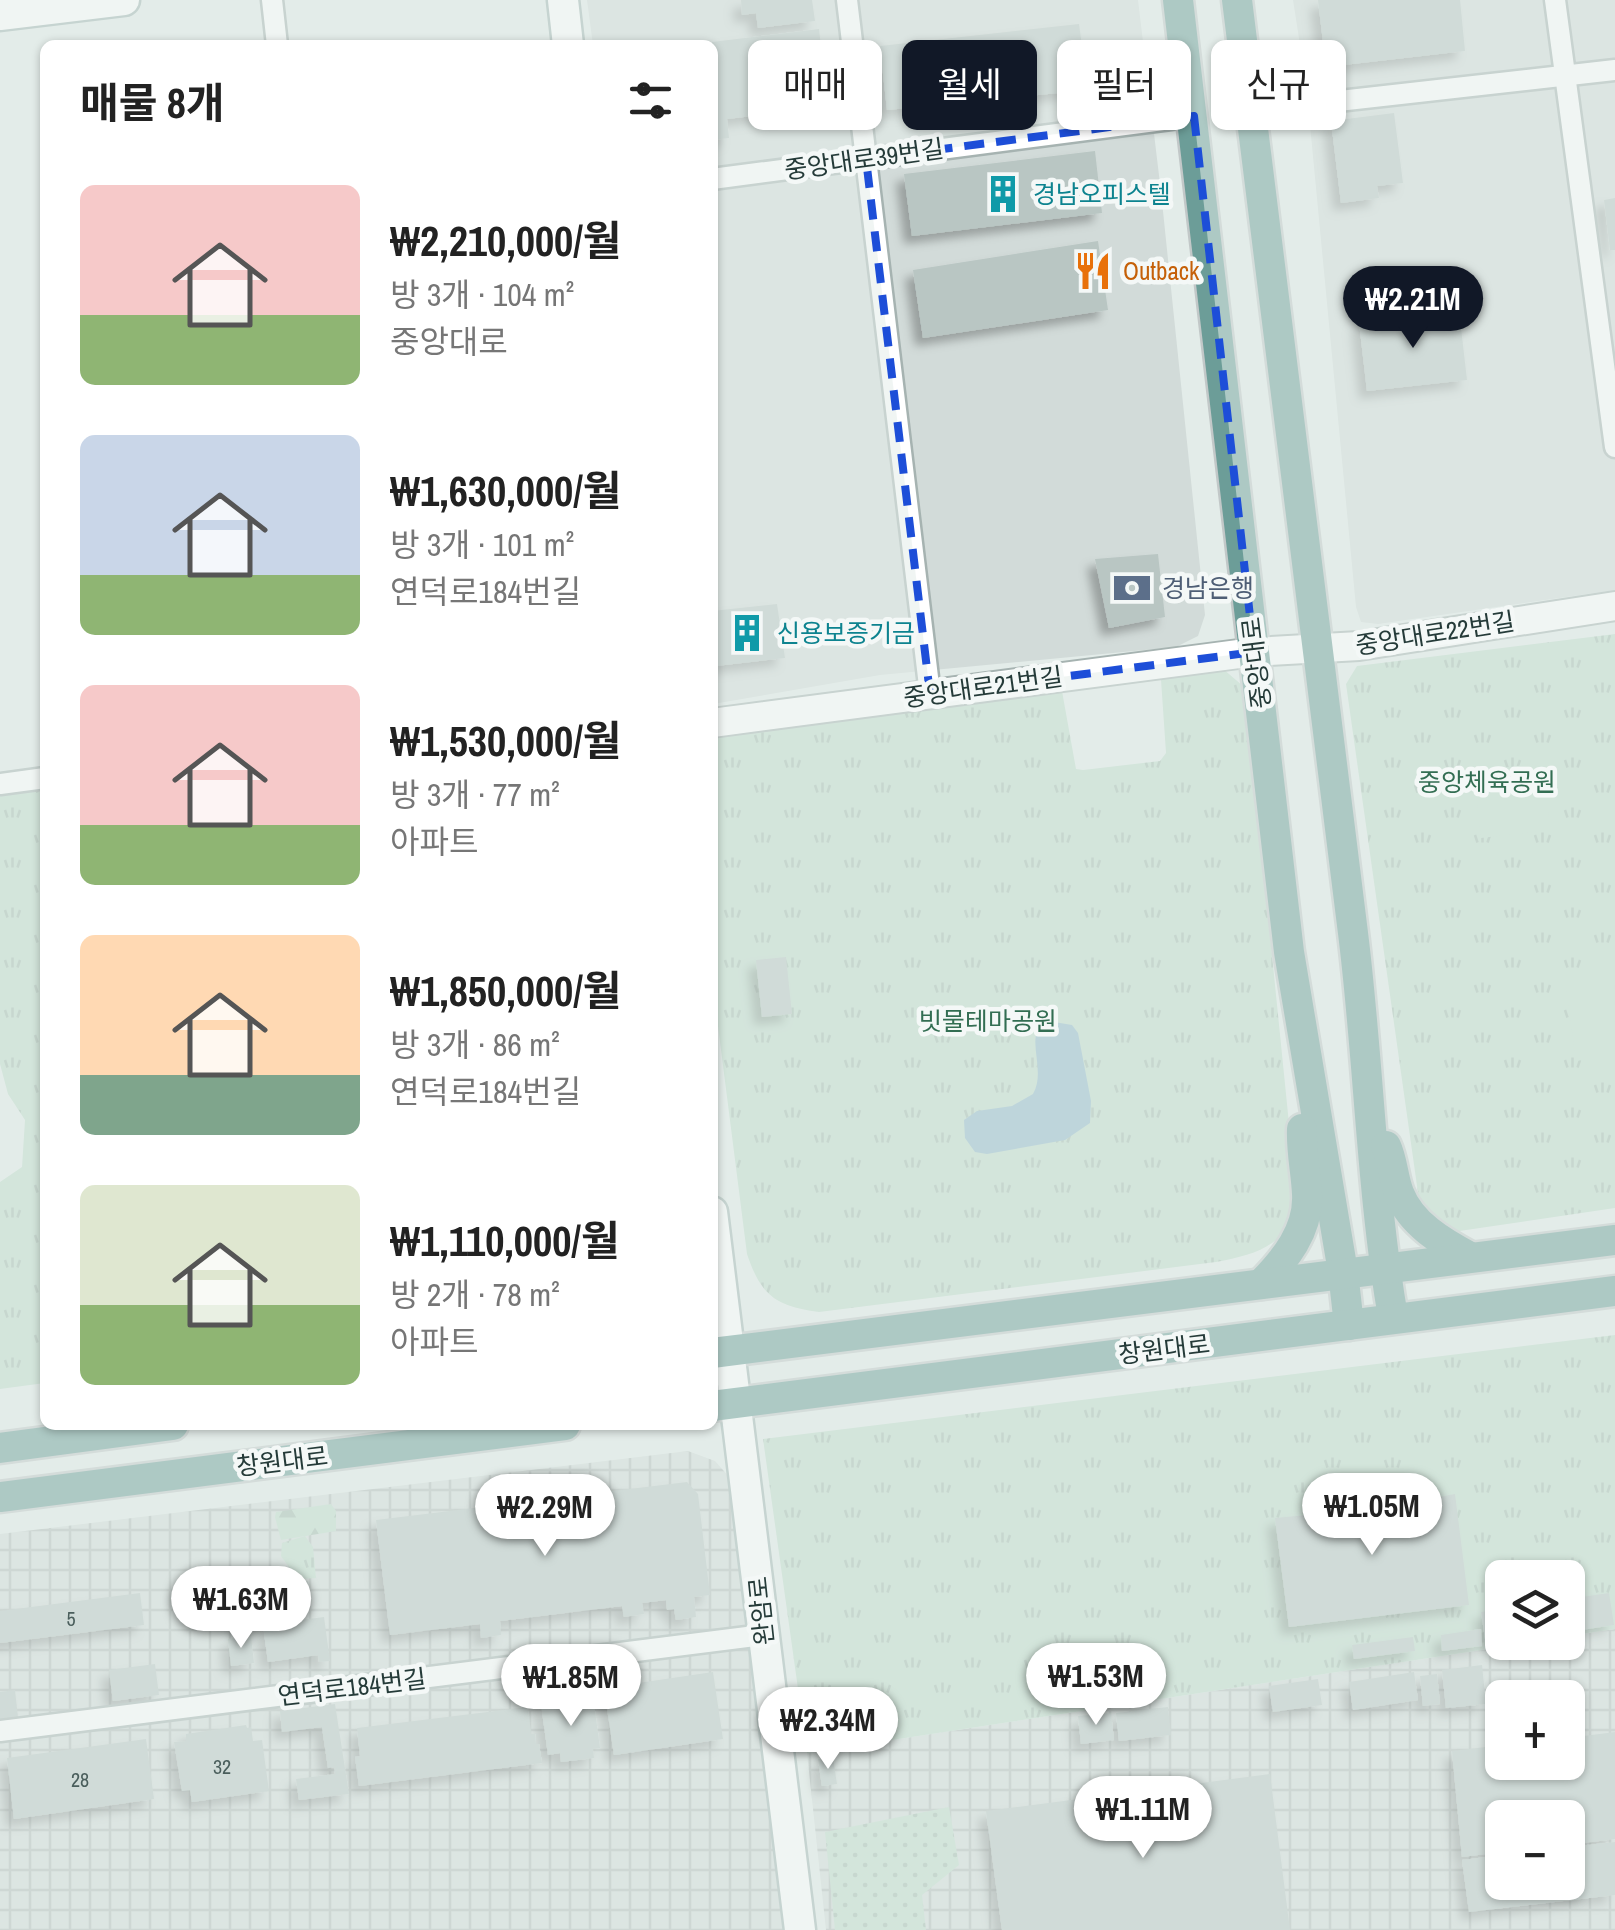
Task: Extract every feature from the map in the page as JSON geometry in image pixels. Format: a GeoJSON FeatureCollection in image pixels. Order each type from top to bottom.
{"type":"FeatureCollection","features":[{"type":"Feature","properties":{"kind":"main road"},"geometry":{"type":"LineString","coordinates":[[0,15],[124,0]]}},
{"type":"Feature","properties":{"kind":"main road"},"geometry":{"type":"LineString","coordinates":[[562,0],[567,40]]}},
{"type":"Feature","properties":{"kind":"main road","name":"중앙대로"},"geometry":{"type":"LineString","coordinates":[[1178,0],[1289,952],[1349,1325]]}},
{"type":"Feature","properties":{"kind":"main road"},"geometry":{"type":"LineString","coordinates":[[1237,0],[1242,40]]}},
{"type":"Feature","properties":{"kind":"main road"},"geometry":{"type":"LineString","coordinates":[[1252,130],[1354,938],[1384,1268],[1392,1317]]}},
{"type":"Feature","properties":{"kind":"main road"},"geometry":{"type":"LineString","coordinates":[[1261,1284],[1288,1254],[1305,1217],[1308,1198],[1301,1132],[1312,1088]]}},
{"type":"Feature","properties":{"kind":"main road"},"geometry":{"type":"LineString","coordinates":[[1370,1119],[1390,1151],[1393,1175],[1406,1208],[1428,1231],[1470,1257]]}},
{"type":"Feature","properties":{"kind":"main road","name":"창원대로"},"geometry":{"type":"LineString","coordinates":[[720,1352],[1615,1240]]}},
{"type":"Feature","properties":{"kind":"main road","name":"창원대로"},"geometry":{"type":"LineString","coordinates":[[724,1405],[1615,1291]]}},
{"type":"Feature","properties":{"kind":"main road","name":"완암로"},"geometry":{"type":"LineString","coordinates":[[718,1317],[724,1405],[763,1635],[800,1930]]}},
{"type":"Feature","properties":{"kind":"main road"},"geometry":{"type":"LineString","coordinates":[[0,1448],[135,1430]]}},
{"type":"Feature","properties":{"kind":"main road","name":"창원대로"},"geometry":{"type":"LineString","coordinates":[[0,1497],[526,1430]]}},
{"type":"Feature","properties":{"kind":"street"},"geometry":{"type":"LineString","coordinates":[[272,0],[277,40]]}},
{"type":"Feature","properties":{"kind":"street"},"geometry":{"type":"LineString","coordinates":[[847,0],[930,694]]}},
{"type":"Feature","properties":{"kind":"street"},"geometry":{"type":"LineString","coordinates":[[1555,0],[1615,447]]}},
{"type":"Feature","properties":{"kind":"street"},"geometry":{"type":"LineString","coordinates":[[1346,100],[1615,70]]}},
{"type":"Feature","properties":{"kind":"street","name":"중앙대로39번길"},"geometry":{"type":"LineString","coordinates":[[718,179],[1194,116]]}},
{"type":"Feature","properties":{"kind":"street","name":"중앙대로22번길"},"geometry":{"type":"LineString","coordinates":[[1254,652],[1359,646],[1615,606]]}},
{"type":"Feature","properties":{"kind":"street","name":"중앙대로21번길"},"geometry":{"type":"LineString","coordinates":[[718,723],[1254,652]]}},
{"type":"Feature","properties":{"kind":"street"},"geometry":{"type":"LineString","coordinates":[[0,784],[40,779]]}},
{"type":"Feature","properties":{"kind":"street","name":"연덕로184번길"},"geometry":{"type":"LineString","coordinates":[[0,1731],[763,1635]]}},
{"type":"Feature","properties":{"kind":"highlighted area"},"geometry":{"type":"Polygon","coordinates":[[[1194,116],[1254,652],[930,694],[866,159],[1194,116]]]}},
{"type":"Feature","properties":{"kind":"shaded area"},"geometry":{"type":"Polygon","coordinates":[[[587,0],[1138,0],[1143,40],[1057,40],[1057,130],[1154,130],[1205,615],[1198,636],[1176,647],[880,675],[718,703],[718,40],[592,40],[587,0]]]}},
{"type":"Feature","properties":{"kind":"shaded area"},"geometry":{"type":"Polygon","coordinates":[[[1293,0],[1615,0],[1615,590],[1378,624],[1361,622],[1356,607],[1310,130],[1346,130],[1346,40],[1299,40],[1293,0]]]}},
{"type":"Feature","properties":{"kind":"shaded area"},"geometry":{"type":"Polygon","coordinates":[[[688,1451],[715,1461],[731,1479],[783,1930],[0,1930],[0,1534],[688,1451]]]}},
{"type":"Feature","properties":{"kind":"shaded area"},"geometry":{"type":"Polygon","coordinates":[[[1615,1629],[1615,1930],[826,1930],[807,1753],[1485,1649],[1485,1660],[1585,1660],[1585,1633],[1615,1629]]]}},
{"type":"Feature","properties":{"kind":"green space","name":"중앙체육공원"},"geometry":{"type":"Polygon","coordinates":[[[1615,634],[1615,1208],[1439,1234],[1420,1207],[1346,684],[1357,666],[1615,634]]]}},
{"type":"Feature","properties":{"kind":"green space","name":"빗물테마공원"},"geometry":{"type":"Polygon","coordinates":[[[1222,668],[1243,686],[1296,1193],[1289,1224],[1260,1250],[1216,1262],[819,1312],[781,1302],[758,1280],[747,1254],[718,1026],[718,732],[1062,691],[1076,769],[1160,761],[1166,753],[1161,680],[1164,676],[1222,668]]]}},
{"type":"Feature","properties":{"kind":"green space"},"geometry":{"type":"Polygon","coordinates":[[[1543,763],[1550,830],[1481,838],[1474,771],[1543,763]]]}},
{"type":"Feature","properties":{"kind":"green space"},"geometry":{"type":"Polygon","coordinates":[[[40,784],[40,1384],[0,1389],[0,1182],[22,1167],[25,1120],[8,1094],[0,1064],[0,790],[40,784]]]}},
{"type":"Feature","properties":{"kind":"green space"},"geometry":{"type":"Polygon","coordinates":[[[1614,971],[1615,1055],[1576,1061],[1565,978],[1614,971]]]}},
{"type":"Feature","properties":{"kind":"green space"},"geometry":{"type":"Polygon","coordinates":[[[1615,1335],[1615,1629],[1585,1633],[1585,1560],[1485,1560],[1485,1649],[807,1753],[763,1439],[1615,1335]]]}},
{"type":"Feature","properties":{"kind":"green space"},"geometry":{"type":"Polygon","coordinates":[[[331,1504],[336,1511],[336,1531],[281,1540],[276,1512],[331,1504]]]}},
{"type":"Feature","properties":{"kind":"green space"},"geometry":{"type":"Polygon","coordinates":[[[305,1536],[313,1547],[316,1578],[301,1579],[281,1556],[282,1543],[305,1536]]]}},
{"type":"Feature","properties":{"kind":"green space"},"geometry":{"type":"Polygon","coordinates":[[[949,1807],[959,1865],[922,1895],[926,1930],[835,1930],[825,1832],[949,1807]]]}},
{"type":"Feature","properties":{"kind":"water"},"geometry":{"type":"Polygon","coordinates":[[[1048,1021],[1072,1025],[1078,1033],[1091,1101],[1090,1123],[1065,1140],[987,1154],[975,1152],[965,1138],[964,1120],[977,1111],[1012,1106],[1033,1094],[1038,1073],[1036,1034],[1048,1021]]]}},
{"type":"Feature","properties":{"kind":"building"},"geometry":{"type":"Polygon","coordinates":[[[741,0],[812,0],[815,21],[758,28],[756,13],[742,15],[741,0]]]}},
{"type":"Feature","properties":{"kind":"building"},"geometry":{"type":"Polygon","coordinates":[[[1318,0],[1460,0],[1465,51],[1346,65],[1346,40],[1323,40],[1318,0]]]}},
{"type":"Feature","properties":{"kind":"building"},"geometry":{"type":"Polygon","coordinates":[[[1079,24],[1081,40],[1057,40],[1057,93],[1037,95],[1037,40],[934,40],[1079,24]]]}},
{"type":"Feature","properties":{"kind":"building"},"geometry":{"type":"Polygon","coordinates":[[[819,29],[820,40],[748,40],[748,117],[727,119],[729,138],[718,139],[718,41],[819,29]]]}},
{"type":"Feature","properties":{"kind":"building"},"geometry":{"type":"Polygon","coordinates":[[[902,44],[902,109],[887,110],[882,46],[902,44]]]}},
{"type":"Feature","properties":{"kind":"building"},"geometry":{"type":"Polygon","coordinates":[[[1394,113],[1403,183],[1377,186],[1379,198],[1341,203],[1332,130],[1346,130],[1346,119],[1394,113]]]}},
{"type":"Feature","properties":{"kind":"building","name":"경남오피스텔"},"geometry":{"type":"Polygon","coordinates":[[[1095,151],[1102,213],[912,236],[904,174],[1095,151]]]}},
{"type":"Feature","properties":{"kind":"building"},"geometry":{"type":"Polygon","coordinates":[[[1615,198],[1615,250],[1610,250],[1604,200],[1615,198]]]}},
{"type":"Feature","properties":{"kind":"building"},"geometry":{"type":"Polygon","coordinates":[[[1098,241],[1108,310],[923,338],[913,270],[1098,241]]]}},
{"type":"Feature","properties":{"kind":"building"},"geometry":{"type":"Polygon","coordinates":[[[1459,310],[1467,380],[1367,391],[1359,322],[1459,310]]]}},
{"type":"Feature","properties":{"kind":"building","name":"경남은행"},"geometry":{"type":"Polygon","coordinates":[[[1158,554],[1165,617],[1109,628],[1095,559],[1158,554]]]}},
{"type":"Feature","properties":{"kind":"building","name":"신용보증기금"},"geometry":{"type":"Polygon","coordinates":[[[777,604],[785,658],[718,666],[718,610],[777,604]]]}},
{"type":"Feature","properties":{"kind":"building"},"geometry":{"type":"Polygon","coordinates":[[[786,957],[792,1014],[762,1017],[756,960],[786,957]]]}},
{"type":"Feature","properties":{"kind":"building"},"geometry":{"type":"Polygon","coordinates":[[[687,1482],[698,1494],[710,1595],[694,1597],[696,1617],[676,1620],[674,1609],[667,1610],[666,1600],[642,1603],[644,1614],[624,1617],[622,1606],[500,1621],[501,1635],[481,1638],[480,1624],[390,1635],[376,1520],[687,1482]]]}},
{"type":"Feature","properties":{"kind":"building"},"geometry":{"type":"Polygon","coordinates":[[[1388,1482],[1389,1506],[1455,1494],[1469,1605],[1289,1627],[1275,1518],[1340,1512],[1332,1488],[1388,1482]]]}},
{"type":"Feature","properties":{"kind":"building"},"geometry":{"type":"Polygon","coordinates":[[[298,1576],[299,1582],[308,1581],[311,1602],[304,1603],[305,1612],[227,1623],[222,1590],[284,1584],[284,1578],[298,1576]]]}},
{"type":"Feature","properties":{"kind":"building"},"geometry":{"type":"Polygon","coordinates":[[[140,1593],[144,1625],[0,1643],[0,1611],[140,1593]]]}},
{"type":"Feature","properties":{"kind":"building"},"geometry":{"type":"Polygon","coordinates":[[[1609,1593],[1614,1625],[1585,1629],[1585,1597],[1609,1593]]]}},
{"type":"Feature","properties":{"kind":"building"},"geometry":{"type":"Polygon","coordinates":[[[324,1617],[330,1661],[319,1662],[318,1655],[268,1662],[263,1625],[324,1617]]]}},
{"type":"Feature","properties":{"kind":"building"},"geometry":{"type":"Polygon","coordinates":[[[1481,1629],[1482,1646],[1442,1651],[1441,1635],[1481,1629]]]}},
{"type":"Feature","properties":{"kind":"building"},"geometry":{"type":"Polygon","coordinates":[[[251,1636],[254,1663],[231,1666],[228,1639],[251,1636]]]}},
{"type":"Feature","properties":{"kind":"building"},"geometry":{"type":"Polygon","coordinates":[[[1413,1637],[1415,1651],[1354,1659],[1352,1645],[1413,1637]]]}},
{"type":"Feature","properties":{"kind":"building"},"geometry":{"type":"Polygon","coordinates":[[[155,1664],[159,1695],[113,1701],[109,1670],[155,1664]]]}},
{"type":"Feature","properties":{"kind":"building"},"geometry":{"type":"Polygon","coordinates":[[[1482,1665],[1485,1704],[1446,1708],[1442,1670],[1482,1665]]]}},
{"type":"Feature","properties":{"kind":"building"},"geometry":{"type":"Polygon","coordinates":[[[713,1672],[723,1739],[614,1755],[604,1688],[713,1672]]]}},
{"type":"Feature","properties":{"kind":"building"},"geometry":{"type":"Polygon","coordinates":[[[1414,1672],[1418,1700],[1353,1710],[1349,1682],[1414,1672]]]}},
{"type":"Feature","properties":{"kind":"building"},"geometry":{"type":"Polygon","coordinates":[[[1437,1674],[1440,1704],[1423,1706],[1420,1676],[1437,1674]]]}},
{"type":"Feature","properties":{"kind":"building"},"geometry":{"type":"Polygon","coordinates":[[[1318,1679],[1322,1705],[1273,1712],[1269,1686],[1318,1679]]]}},
{"type":"Feature","properties":{"kind":"building"},"geometry":{"type":"Polygon","coordinates":[[[15,1690],[18,1717],[0,1719],[0,1692],[15,1690]]]}},
{"type":"Feature","properties":{"kind":"building"},"geometry":{"type":"Polygon","coordinates":[[[593,1696],[600,1748],[593,1749],[594,1758],[561,1762],[560,1753],[548,1755],[541,1704],[593,1696]]]}},
{"type":"Feature","properties":{"kind":"building"},"geometry":{"type":"Polygon","coordinates":[[[335,1704],[349,1794],[299,1800],[296,1779],[335,1774],[334,1767],[328,1768],[322,1727],[282,1732],[280,1711],[335,1704]]]}},
{"type":"Feature","properties":{"kind":"building"},"geometry":{"type":"Polygon","coordinates":[[[528,1707],[531,1734],[535,1734],[539,1744],[542,1763],[359,1786],[357,1728],[528,1707]]]}},
{"type":"Feature","properties":{"kind":"building"},"geometry":{"type":"Polygon","coordinates":[[[1168,1707],[1171,1735],[1119,1741],[1116,1713],[1168,1707]]]}},
{"type":"Feature","properties":{"kind":"building"},"geometry":{"type":"Polygon","coordinates":[[[1111,1713],[1114,1740],[1081,1744],[1078,1716],[1111,1713]]]}},
{"type":"Feature","properties":{"kind":"building"},"geometry":{"type":"Polygon","coordinates":[[[251,1727],[253,1741],[262,1740],[269,1791],[192,1802],[190,1790],[182,1791],[174,1742],[186,1741],[186,1734],[251,1727]]]}},
{"type":"Feature","properties":{"kind":"building"},"geometry":{"type":"Polygon","coordinates":[[[1615,1732],[1615,1839],[1585,1843],[1585,1800],[1485,1800],[1485,1854],[1462,1857],[1452,1751],[1485,1747],[1485,1780],[1585,1780],[1585,1736],[1615,1732]]]}},
{"type":"Feature","properties":{"kind":"building"},"geometry":{"type":"Polygon","coordinates":[[[146,1739],[154,1799],[14,1819],[7,1758],[146,1739]]]}},
{"type":"Feature","properties":{"kind":"building"},"geometry":{"type":"Polygon","coordinates":[[[833,1757],[837,1784],[822,1786],[818,1759],[833,1757]]]}},
{"type":"Feature","properties":{"kind":"building"},"geometry":{"type":"Polygon","coordinates":[[[1270,1774],[1290,1930],[1002,1930],[986,1811],[1270,1774]]]}},
{"type":"Feature","properties":{"kind":"building"},"geometry":{"type":"Polygon","coordinates":[[[1615,1842],[1615,1895],[1585,1898],[1585,1845],[1615,1842]]]}},
{"type":"Feature","properties":{"kind":"building"},"geometry":{"type":"Polygon","coordinates":[[[1485,1857],[1485,1900],[1572,1900],[1469,1912],[1462,1860],[1485,1857]]]}},
{"type":"Feature","properties":{"kind":"place","name":"경남오피스텔"},"geometry":{"type":"Point","coordinates":[1003,194]}},
{"type":"Feature","properties":{"kind":"place","name":"Outback"},"geometry":{"type":"Point","coordinates":[1093,271]}},
{"type":"Feature","properties":{"kind":"place","name":"경남은행"},"geometry":{"type":"Point","coordinates":[1132,588]}},
{"type":"Feature","properties":{"kind":"place","name":"신용보증기금"},"geometry":{"type":"Point","coordinates":[747,633]}}]}
